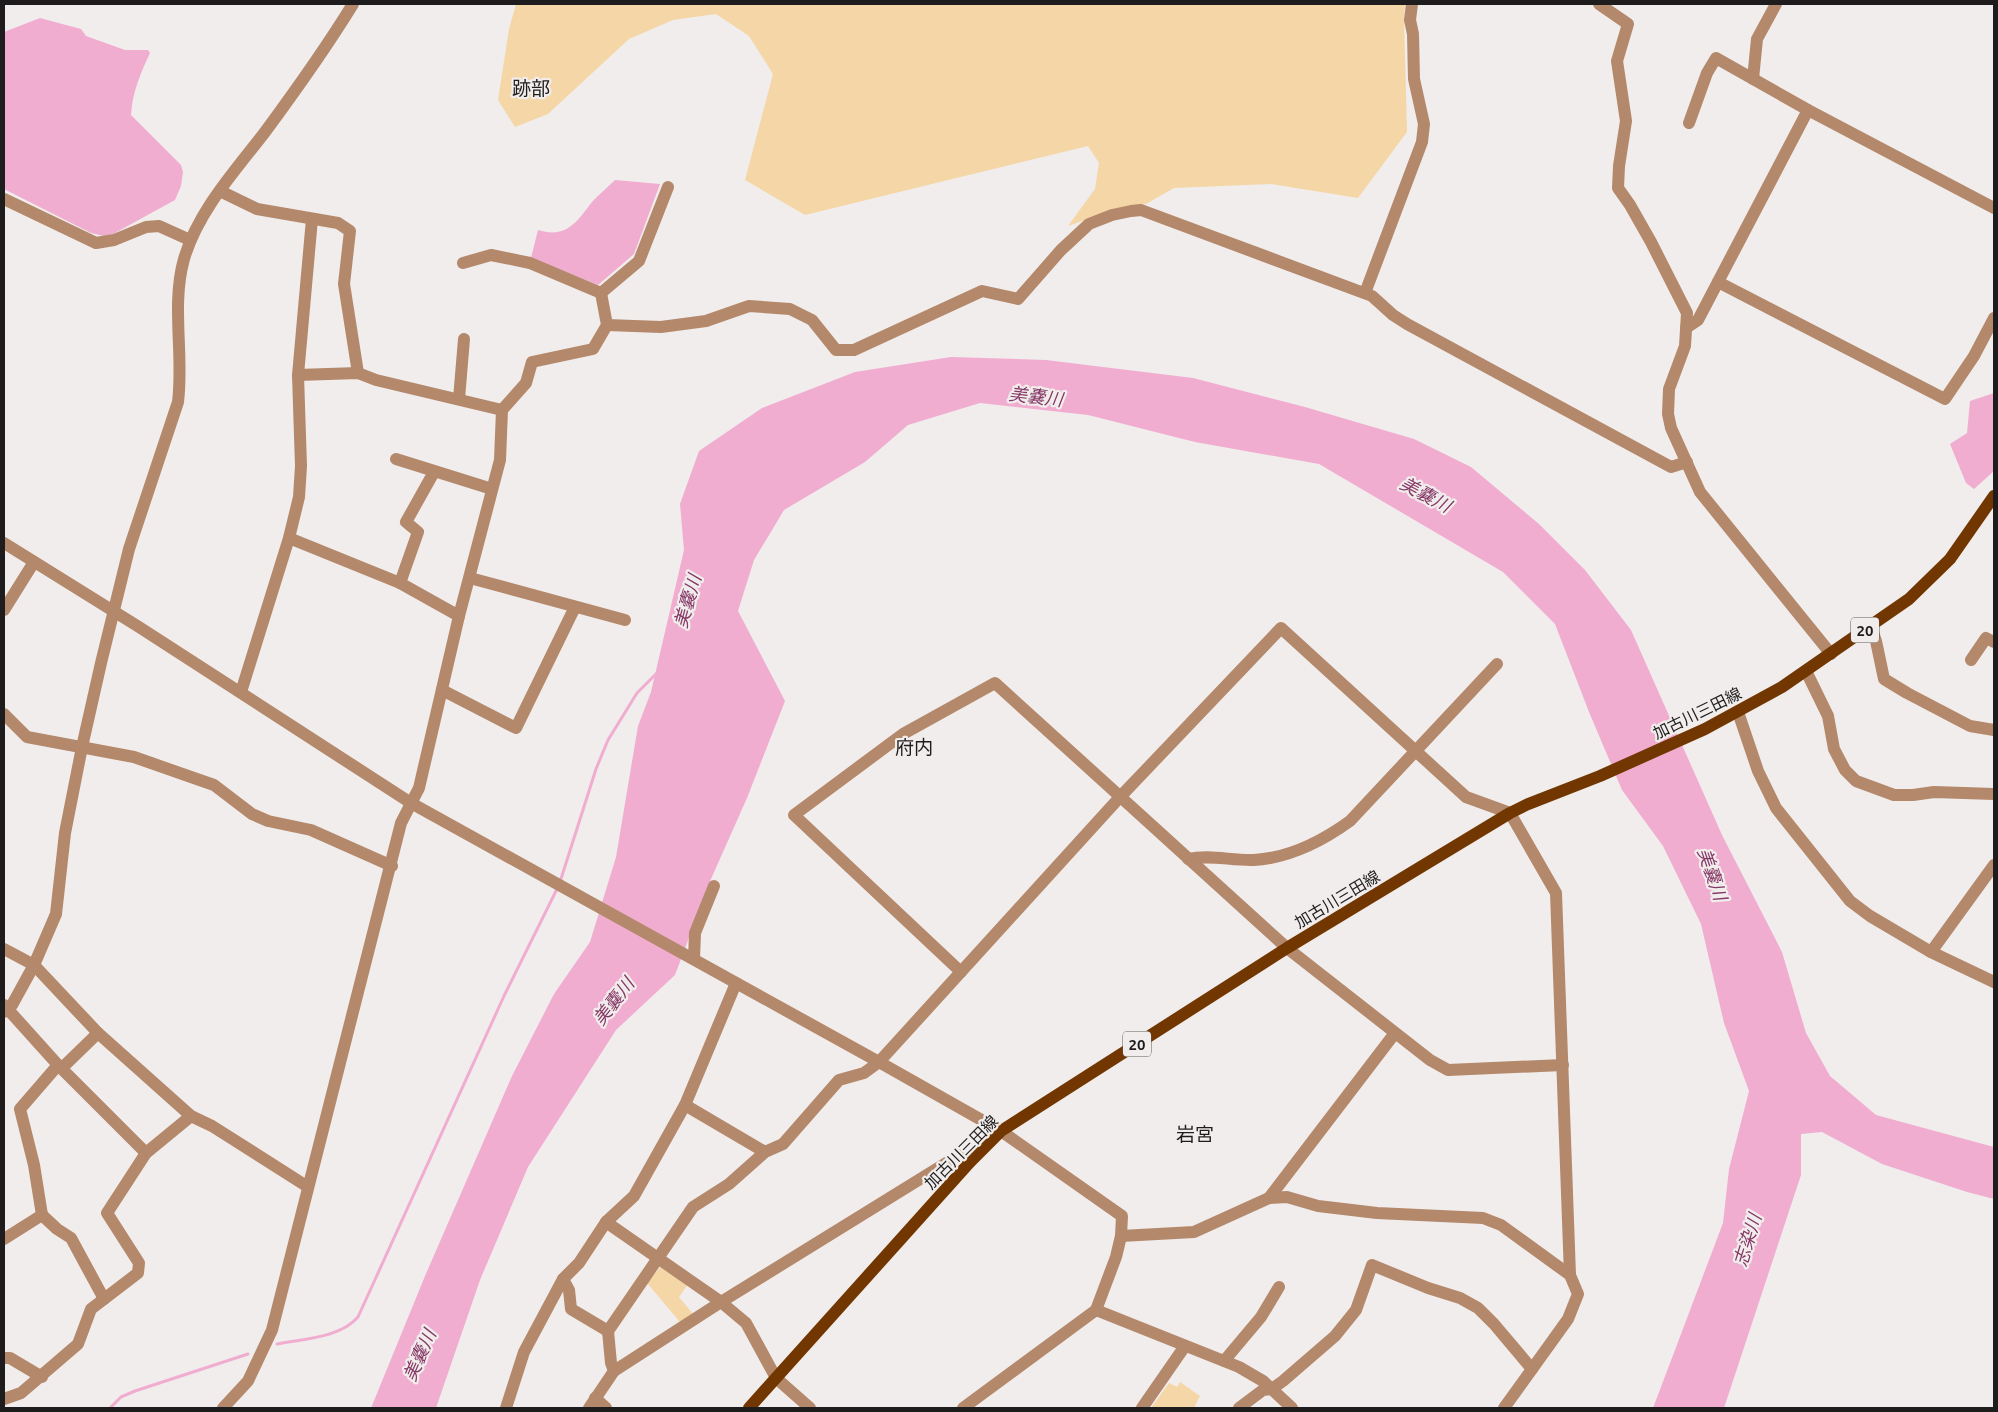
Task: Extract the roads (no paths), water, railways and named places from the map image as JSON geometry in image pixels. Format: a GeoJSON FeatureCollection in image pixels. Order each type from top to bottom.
{"type":"FeatureCollection","features":[{"type":"Feature","properties":{"kind":"main road","name":"加古川三田線"},"geometry":{"type":"LineString","coordinates":[[748,1408],[970,1162],[1001,1131],[1287,948],[1510,813],[1600,776],[1705,729],[1782,687],[1909,599],[1950,559],[1994,496]]}},
{"type":"Feature","properties":{"kind":"street"},"geometry":{"type":"LineString","coordinates":[[146,1154],[5,1009],[12,1005],[34,965],[56,914],[65,833],[82,747],[129,549],[178,402],[180,383],[178,294],[180,276],[190,240],[220,191],[273,121],[353,4]]}},
{"type":"Feature","properties":{"kind":"street"},"geometry":{"type":"LineString","coordinates":[[1365,293],[1422,142],[1424,124],[1414,79],[1413,34],[1410,20],[1412,4]]}},
{"type":"Feature","properties":{"kind":"street"},"geometry":{"type":"LineString","coordinates":[[1599,4],[1628,24],[1617,61],[1626,121],[1619,166],[1618,188],[1651,242],[1670,283],[1687,313],[1685,346],[1669,389],[1668,414],[1671,428],[1700,492],[1830,654]]}},
{"type":"Feature","properties":{"kind":"street"},"geometry":{"type":"LineString","coordinates":[[1753,79],[1757,39],[1776,4]]}},
{"type":"Feature","properties":{"kind":"street"},"geometry":{"type":"LineString","coordinates":[[1689,123],[1707,73],[1716,58],[1808,110],[1994,208]]}},
{"type":"Feature","properties":{"kind":"street"},"geometry":{"type":"LineString","coordinates":[[1686,328],[1698,320],[1808,110]]}},
{"type":"Feature","properties":{"kind":"street"},"geometry":{"type":"LineString","coordinates":[[601,293],[638,261],[668,187]]}},
{"type":"Feature","properties":{"kind":"street"},"geometry":{"type":"LineString","coordinates":[[220,191],[257,208],[338,223],[350,231],[344,284],[358,373]]}},
{"type":"Feature","properties":{"kind":"street"},"geometry":{"type":"LineString","coordinates":[[4,199],[96,243],[114,240],[146,227],[159,226],[190,240]]}},
{"type":"Feature","properties":{"kind":"street"},"geometry":{"type":"LineString","coordinates":[[607,325],[661,327],[706,321],[749,306],[790,309],[812,320],[836,350],[854,350],[982,291],[1018,299],[1061,250],[1089,224],[1112,215],[1131,210],[1141,210],[1372,296],[1393,315],[1407,324],[1671,467],[1687,462]]}},
{"type":"Feature","properties":{"kind":"street"},"geometry":{"type":"LineString","coordinates":[[242,692],[299,497],[298,375],[312,219]]}},
{"type":"Feature","properties":{"kind":"street"},"geometry":{"type":"LineString","coordinates":[[463,263],[491,255],[530,263],[601,293]]}},
{"type":"Feature","properties":{"kind":"street"},"geometry":{"type":"LineString","coordinates":[[1718,282],[1945,398],[1974,356],[1994,318]]}},
{"type":"Feature","properties":{"kind":"street"},"geometry":{"type":"LineString","coordinates":[[223,1408],[248,1381],[272,1330],[392,866],[401,823],[418,788],[459,616],[500,460],[502,410],[526,383],[532,362],[593,349],[607,325],[601,293]]}},
{"type":"Feature","properties":{"kind":"street"},"geometry":{"type":"LineString","coordinates":[[459,399],[464,338]]}},
{"type":"Feature","properties":{"kind":"street"},"geometry":{"type":"LineString","coordinates":[[298,375],[358,373],[376,380],[502,410]]}},
{"type":"Feature","properties":{"kind":"street"},"geometry":{"type":"LineString","coordinates":[[396,458],[434,472],[492,489]]}},
{"type":"Feature","properties":{"kind":"street"},"geometry":{"type":"LineString","coordinates":[[400,583],[418,532],[406,522],[434,472]]}},
{"type":"Feature","properties":{"kind":"street"},"geometry":{"type":"LineString","coordinates":[[288,538],[400,583],[459,616]]}},
{"type":"Feature","properties":{"kind":"street"},"geometry":{"type":"LineString","coordinates":[[4,543],[242,692],[410,803],[1001,1131],[1122,1216],[1121,1236],[1116,1257],[1096,1310],[963,1408]]}},
{"type":"Feature","properties":{"kind":"street"},"geometry":{"type":"LineString","coordinates":[[4,610],[34,562]]}},
{"type":"Feature","properties":{"kind":"street"},"geometry":{"type":"LineString","coordinates":[[470,578],[625,620]]}},
{"type":"Feature","properties":{"kind":"street"},"geometry":{"type":"LineString","coordinates":[[442,690],[516,728],[575,607]]}},
{"type":"Feature","properties":{"kind":"street"},"geometry":{"type":"LineString","coordinates":[[1870,627],[1876,641],[1884,679],[1906,693],[1970,726],[1994,730]]}},
{"type":"Feature","properties":{"kind":"street"},"geometry":{"type":"LineString","coordinates":[[614,1371],[611,1363],[608,1331],[694,1207],[729,1184],[765,1152],[783,1144],[839,1080],[864,1073],[879,1062],[1120,797],[1281,628],[1466,797],[1510,813],[1556,894],[1570,1276],[1578,1294],[1568,1319],[1504,1408]]}},
{"type":"Feature","properties":{"kind":"street"},"geometry":{"type":"LineString","coordinates":[[1971,660],[1986,638],[1994,642]]}},
{"type":"Feature","properties":{"kind":"street"},"geometry":{"type":"LineString","coordinates":[[1188,859],[1199,856],[1253,860],[1291,854],[1335,832],[1350,821],[1417,752],[1497,664]]}},
{"type":"Feature","properties":{"kind":"street"},"geometry":{"type":"LineString","coordinates":[[1806,671],[1828,716],[1834,749],[1845,770],[1856,781],[1894,795],[1934,792],[1994,794]]}},
{"type":"Feature","properties":{"kind":"street"},"geometry":{"type":"LineString","coordinates":[[961,972],[794,815],[903,734],[995,683],[1287,948],[1430,1060],[1448,1070],[1563,1065]]}},
{"type":"Feature","properties":{"kind":"street"},"geometry":{"type":"LineString","coordinates":[[1738,712],[1758,771],[1776,808],[1850,901],[1870,916],[1930,952],[1994,982]]}},
{"type":"Feature","properties":{"kind":"street"},"geometry":{"type":"LineString","coordinates":[[4,714],[27,737],[134,757],[214,785],[252,814],[268,821],[311,830],[392,866]]}},
{"type":"Feature","properties":{"kind":"street"},"geometry":{"type":"LineString","coordinates":[[1930,952],[1994,865]]}},
{"type":"Feature","properties":{"kind":"street"},"geometry":{"type":"LineString","coordinates":[[694,959],[695,933],[714,886]]}},
{"type":"Feature","properties":{"kind":"street"},"geometry":{"type":"LineString","coordinates":[[4,949],[34,965],[98,1033],[191,1116],[212,1126],[308,1187]]}},
{"type":"Feature","properties":{"kind":"street"},"geometry":{"type":"LineString","coordinates":[[506,1408],[524,1352],[563,1279],[579,1263],[606,1222],[634,1196],[685,1105],[736,983]]}},
{"type":"Feature","properties":{"kind":"street"},"geometry":{"type":"LineString","coordinates":[[98,1033],[60,1066],[20,1109],[34,1165],[42,1215],[57,1229],[71,1238],[104,1299]]}},
{"type":"Feature","properties":{"kind":"street"},"geometry":{"type":"LineString","coordinates":[[1270,1198],[1394,1033]]}},
{"type":"Feature","properties":{"kind":"street"},"geometry":{"type":"LineString","coordinates":[[685,1105],[765,1152]]}},
{"type":"Feature","properties":{"kind":"street"},"geometry":{"type":"LineString","coordinates":[[4,1399],[22,1393],[78,1344],[91,1309],[138,1273],[139,1263],[107,1213],[146,1154],[191,1116]]}},
{"type":"Feature","properties":{"kind":"street"},"geometry":{"type":"LineString","coordinates":[[606,1408],[592,1403],[614,1371],[721,1302],[959,1155],[970,1162]]}},
{"type":"Feature","properties":{"kind":"street"},"geometry":{"type":"LineString","coordinates":[[1121,1236],[1194,1232],[1270,1198],[1287,1197],[1318,1206],[1377,1214],[1483,1218],[1509,1231],[1570,1276]]}},
{"type":"Feature","properties":{"kind":"street"},"geometry":{"type":"LineString","coordinates":[[4,1239],[42,1215]]}},
{"type":"Feature","properties":{"kind":"street"},"geometry":{"type":"LineString","coordinates":[[606,1222],[721,1302],[746,1323],[776,1378],[810,1408]]}},
{"type":"Feature","properties":{"kind":"street"},"geometry":{"type":"LineString","coordinates":[[1238,1408],[1263,1390],[1272,1389],[1291,1375],[1341,1330],[1356,1310],[1372,1265],[1428,1288],[1460,1298],[1478,1308],[1532,1369]]}},
{"type":"Feature","properties":{"kind":"street"},"geometry":{"type":"LineString","coordinates":[[563,1279],[569,1290],[571,1309],[608,1331]]}},
{"type":"Feature","properties":{"kind":"street"},"geometry":{"type":"LineString","coordinates":[[1224,1361],[1261,1317],[1279,1287]]}},
{"type":"Feature","properties":{"kind":"street"},"geometry":{"type":"LineString","coordinates":[[1096,1310],[1239,1367],[1272,1389],[1292,1408]]}},
{"type":"Feature","properties":{"kind":"street"},"geometry":{"type":"LineString","coordinates":[[1142,1408],[1185,1346]]}},
{"type":"Feature","properties":{"kind":"street"},"geometry":{"type":"LineString","coordinates":[[4,1358],[10,1358],[42,1377]]}},
{"type":"Feature","properties":{"kind":"water"},"geometry":{"type":"Polygon","coordinates":[[[40,18],[81,29],[86,36],[125,50],[148,50],[150,53],[135,91],[131,115],[181,165],[183,172],[181,186],[175,200],[113,234],[104,236],[91,233],[4,189],[4,32],[40,18]]]}},
{"type":"Feature","properties":{"kind":"water"},"geometry":{"type":"Polygon","coordinates":[[[615,180],[660,184],[634,254],[598,285],[531,258],[538,230],[556,232],[570,227],[615,180]]]}},
{"type":"Feature","properties":{"kind":"water"},"geometry":{"type":"Polygon","coordinates":[[[951,357],[1046,360],[1193,378],[1305,407],[1414,439],[1471,467],[1539,524],[1585,570],[1631,630],[1722,835],[1782,952],[1806,1033],[1830,1076],[1876,1115],[1994,1147],[1994,1199],[1882,1164],[1822,1132],[1801,1134],[1801,1175],[1724,1408],[1653,1408],[1723,1223],[1729,1169],[1749,1091],[1724,1023],[1701,924],[1663,846],[1622,790],[1555,624],[1503,572],[1319,464],[1195,442],[1088,415],[980,403],[908,425],[865,462],[784,510],[754,560],[738,611],[785,701],[747,798],[711,879],[675,975],[616,1030],[528,1167],[480,1280],[436,1408],[371,1408],[425,1276],[512,1076],[554,994],[590,942],[616,857],[638,726],[651,692],[684,550],[680,504],[699,451],[762,408],[855,372],[951,357]]]}},
{"type":"Feature","properties":{"kind":"water"},"geometry":{"type":"Polygon","coordinates":[[[1994,393],[1994,471],[1974,489],[1966,483],[1950,444],[1967,433],[1970,401],[1994,393]]]}},
{"type":"Feature","properties":{"kind":"waterway"},"geometry":{"type":"LineString","coordinates":[[560,882],[596,769],[608,740],[637,693],[657,673]]}},
{"type":"Feature","properties":{"kind":"waterway"},"geometry":{"type":"LineString","coordinates":[[277,1344],[331,1333],[350,1324],[358,1317],[504,996],[558,887]]}},
{"type":"Feature","properties":{"kind":"waterway"},"geometry":{"type":"LineString","coordinates":[[110,1408],[121,1397],[135,1391],[248,1354]]}},
{"type":"Feature","properties":{"kind":"district","name":"跡部"},"geometry":{"type":"Point","coordinates":[531,88]}},
{"type":"Feature","properties":{"kind":"district","name":"府内"},"geometry":{"type":"Point","coordinates":[914,747]}},
{"type":"Feature","properties":{"kind":"district","name":"岩宮"},"geometry":{"type":"Point","coordinates":[1195,1134]}},
{"type":"Feature","properties":{"kind":"water label","name":"美嚢川"},"geometry":{"type":"Point","coordinates":[1036,396]}},
{"type":"Feature","properties":{"kind":"water label","name":"美嚢川"},"geometry":{"type":"Point","coordinates":[1426,494]}},
{"type":"Feature","properties":{"kind":"water label","name":"美嚢川"},"geometry":{"type":"Point","coordinates":[687,601]}},
{"type":"Feature","properties":{"kind":"water label","name":"美嚢川"},"geometry":{"type":"Point","coordinates":[1713,874]}},
{"type":"Feature","properties":{"kind":"water label","name":"美嚢川"},"geometry":{"type":"Point","coordinates":[613,1001]}},
{"type":"Feature","properties":{"kind":"water label","name":"志染川"},"geometry":{"type":"Point","coordinates":[1747,1240]}},
{"type":"Feature","properties":{"kind":"water label","name":"美嚢川"},"geometry":{"type":"Point","coordinates":[419,1355]}}]}
